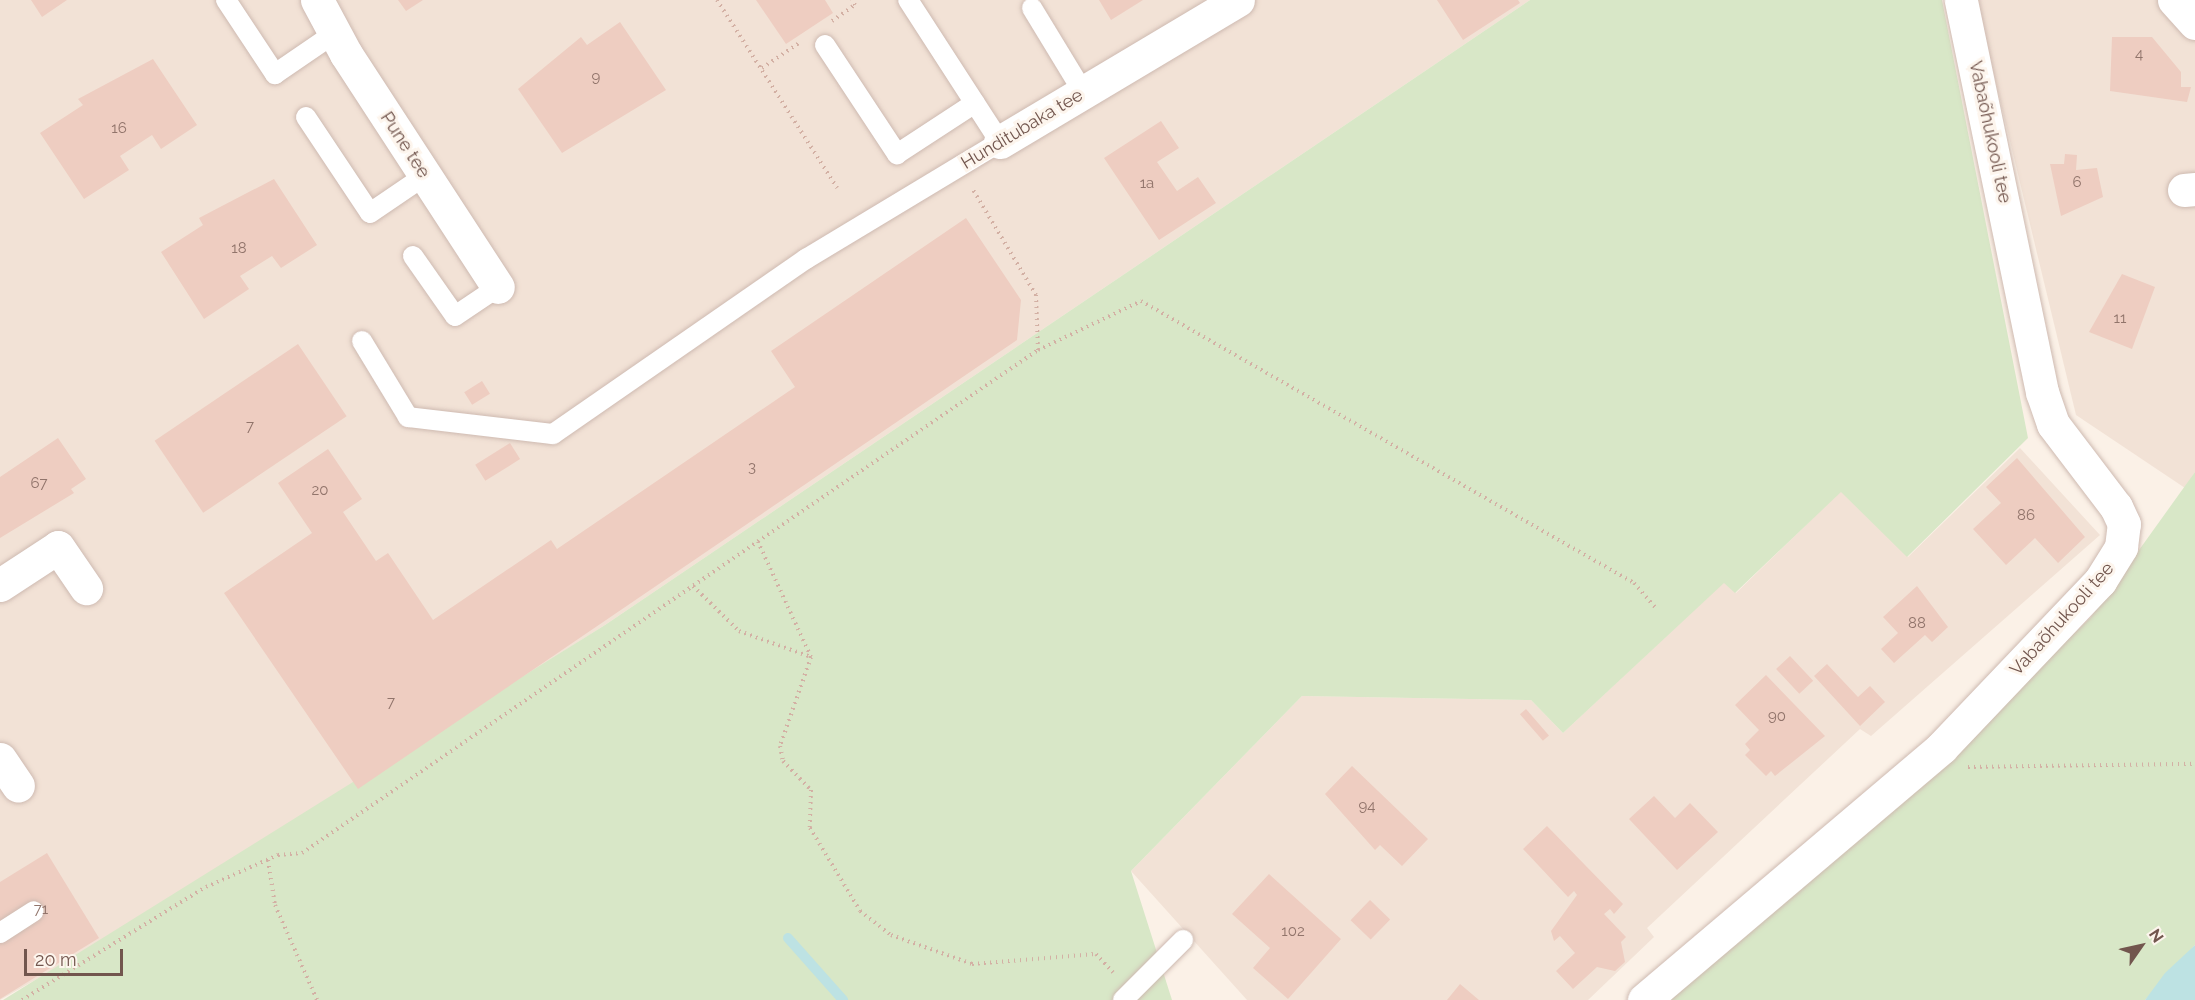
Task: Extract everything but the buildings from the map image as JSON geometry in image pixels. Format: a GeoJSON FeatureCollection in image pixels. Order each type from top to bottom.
{"type":"FeatureCollection","features":[{"type":"Feature","properties":{"kind":"street","name":"Pune tee"},"geometry":{"type":"LineString","coordinates":[[317,0],[335,33],[498,287]]}},
{"type":"Feature","properties":{"kind":"street","name":"Hunditubaka tee"},"geometry":{"type":"LineString","coordinates":[[1000,142],[1238,0]]}},
{"type":"Feature","properties":{"kind":"street","name":"Vabaõhukooli tee"},"geometry":{"type":"LineString","coordinates":[[1644,1000],[1916,771],[2113,566],[2124,524],[2116,507],[2053,424],[2042,392],[1961,0]]}},
{"type":"Feature","properties":{"kind":"street"},"geometry":{"type":"LineString","coordinates":[[2175,0],[2195,23]]}},
{"type":"Feature","properties":{"kind":"street"},"geometry":{"type":"LineString","coordinates":[[0,585],[58,547],[86,588]]}},
{"type":"Feature","properties":{"kind":"street"},"geometry":{"type":"LineString","coordinates":[[0,759],[18,786]]}},
{"type":"Feature","properties":{"kind":"lane"},"geometry":{"type":"LineString","coordinates":[[226,0],[274,74],[335,33]]}},
{"type":"Feature","properties":{"kind":"lane"},"geometry":{"type":"LineString","coordinates":[[908,0],[1000,142]]}},
{"type":"Feature","properties":{"kind":"lane"},"geometry":{"type":"LineString","coordinates":[[1032,8],[1083,92]]}},
{"type":"Feature","properties":{"kind":"lane"},"geometry":{"type":"LineString","coordinates":[[825,45],[897,154],[975,103]]}},
{"type":"Feature","properties":{"kind":"lane"},"geometry":{"type":"LineString","coordinates":[[306,117],[370,213],[426,176]]}},
{"type":"Feature","properties":{"kind":"lane","name":"Hunditubaka tee"},"geometry":{"type":"LineString","coordinates":[[362,341],[408,417],[553,434],[806,259],[1000,142]]}},
{"type":"Feature","properties":{"kind":"lane"},"geometry":{"type":"LineString","coordinates":[[413,256],[455,316],[498,287]]}},
{"type":"Feature","properties":{"kind":"lane"},"geometry":{"type":"LineString","coordinates":[[0,933],[34,912]]}},
{"type":"Feature","properties":{"kind":"lane"},"geometry":{"type":"LineString","coordinates":[[1127,995],[1184,940]]}},
{"type":"Feature","properties":{"kind":"path"},"geometry":{"type":"LineString","coordinates":[[717,0],[837,188]]}},
{"type":"Feature","properties":{"kind":"path"},"geometry":{"type":"LineString","coordinates":[[959,167],[1036,294],[1038,350]]}},
{"type":"Feature","properties":{"kind":"path"},"geometry":{"type":"LineString","coordinates":[[22,1000],[206,886],[268,860],[302,853],[1038,350],[1141,301],[1634,583],[1655,608]]}},
{"type":"Feature","properties":{"kind":"path"},"geometry":{"type":"LineString","coordinates":[[758,542],[811,657],[780,746],[783,760],[811,790],[810,828],[860,911],[891,936],[972,964],[1096,954],[1127,995]]}},
{"type":"Feature","properties":{"kind":"path"},"geometry":{"type":"LineString","coordinates":[[693,586],[739,631],[811,657]]}},
{"type":"Feature","properties":{"kind":"path"},"geometry":{"type":"LineString","coordinates":[[1916,771],[2017,764],[2171,769],[2195,764]]}},
{"type":"Feature","properties":{"kind":"path"},"geometry":{"type":"LineString","coordinates":[[268,860],[276,905],[317,1000]]}},
{"type":"Feature","properties":{"kind":"shaded area"},"geometry":{"type":"Polygon","coordinates":[[[0,0],[1530,0],[605,625],[121,931],[0,1000],[0,0]]]}},
{"type":"Feature","properties":{"kind":"shaded area"},"geometry":{"type":"Polygon","coordinates":[[[1976,0],[2195,0],[2195,472],[2185,488],[2076,415],[1976,0]]]}},
{"type":"Feature","properties":{"kind":"shaded area"},"geometry":{"type":"Polygon","coordinates":[[[2020,448],[2100,535],[1871,736],[1860,729],[1647,928],[1654,937],[1588,1000],[1247,1000],[1131,871],[1302,696],[1531,700],[1563,733],[1724,582],[1736,593],[1841,491],[1908,557],[2020,448]]]}},
{"type":"Feature","properties":{"kind":"green space"},"geometry":{"type":"Polygon","coordinates":[[[1530,0],[1942,0],[2028,438],[1907,557],[1841,492],[1735,593],[1724,583],[1563,733],[1531,700],[1302,696],[1131,871],[1172,1000],[3,1000],[605,625],[1530,0]]]}},
{"type":"Feature","properties":{"kind":"green space"},"geometry":{"type":"Polygon","coordinates":[[[2195,472],[2195,945],[2145,1000],[1664,1000],[1925,779],[2091,617],[2195,472]]]}},
{"type":"Feature","properties":{"kind":"water"},"geometry":{"type":"Polygon","coordinates":[[[2195,945],[2195,1000],[2145,1000],[2165,973],[2195,945]]]}},
{"type":"Feature","properties":{"kind":"waterway"},"geometry":{"type":"LineString","coordinates":[[788,938],[843,1000]]}}]}
